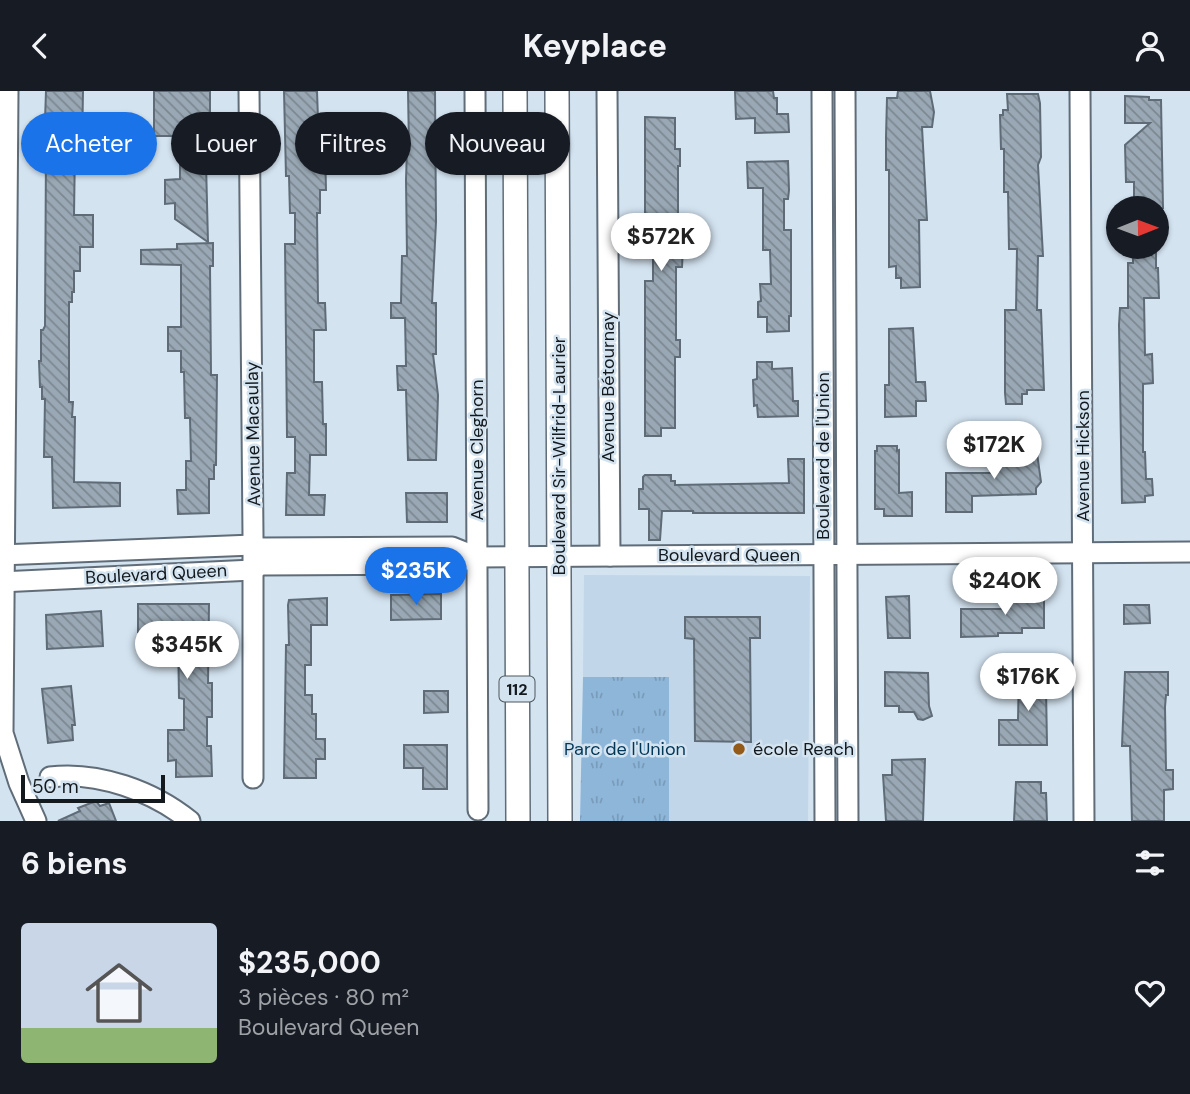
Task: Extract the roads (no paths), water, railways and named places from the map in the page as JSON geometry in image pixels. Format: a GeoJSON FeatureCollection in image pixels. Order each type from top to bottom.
{"type":"FeatureCollection","features":[{"type":"Feature","properties":{"kind":"main road","name":"112"},"geometry":{"type":"LineString","coordinates":[[515,91],[518,821]]}},
{"type":"Feature","properties":{"kind":"main road","name":"Boulevard Sir-Wilfrid-Laurier"},"geometry":{"type":"LineString","coordinates":[[557,91],[560,821]]}},
{"type":"Feature","properties":{"kind":"street"},"geometry":{"type":"LineString","coordinates":[[8,91],[2,554],[3,733],[19,783],[36,821]]}},
{"type":"Feature","properties":{"kind":"street","name":"Avenue Macaulay"},"geometry":{"type":"LineString","coordinates":[[249,91],[253,778]]}},
{"type":"Feature","properties":{"kind":"street","name":"Avenue Cleghorn"},"geometry":{"type":"LineString","coordinates":[[475,91],[478,810]]}},
{"type":"Feature","properties":{"kind":"street","name":"Avenue Bétournay"},"geometry":{"type":"LineString","coordinates":[[607,91],[610,556]]}},
{"type":"Feature","properties":{"kind":"street","name":"Boulevard de l'Union"},"geometry":{"type":"LineString","coordinates":[[822,91],[825,821]]}},
{"type":"Feature","properties":{"kind":"street","name":"Boulevard de l'Union"},"geometry":{"type":"LineString","coordinates":[[845,91],[848,821]]}},
{"type":"Feature","properties":{"kind":"street","name":"Avenue Hickson"},"geometry":{"type":"LineString","coordinates":[[1080,91],[1084,821]]}},
{"type":"Feature","properties":{"kind":"street","name":"Boulevard Queen"},"geometry":{"type":"LineString","coordinates":[[2,554],[253,545],[261,548],[452,547],[477,557]]}},
{"type":"Feature","properties":{"kind":"street","name":"Boulevard Queen"},"geometry":{"type":"LineString","coordinates":[[2,581],[253,570],[261,565],[453,564],[477,557],[1190,552]]}},
{"type":"Feature","properties":{"kind":"street"},"geometry":{"type":"LineString","coordinates":[[50,777],[79,775],[102,779],[152,797],[190,821]]}},
{"type":"Feature","properties":{"kind":"place","name":"école Reach"},"geometry":{"type":"Point","coordinates":[739,749]}},
{"type":"Feature","properties":{"kind":"park label","name":"Parc de l'Union"},"geometry":{"type":"Point","coordinates":[625,749]}}]}
